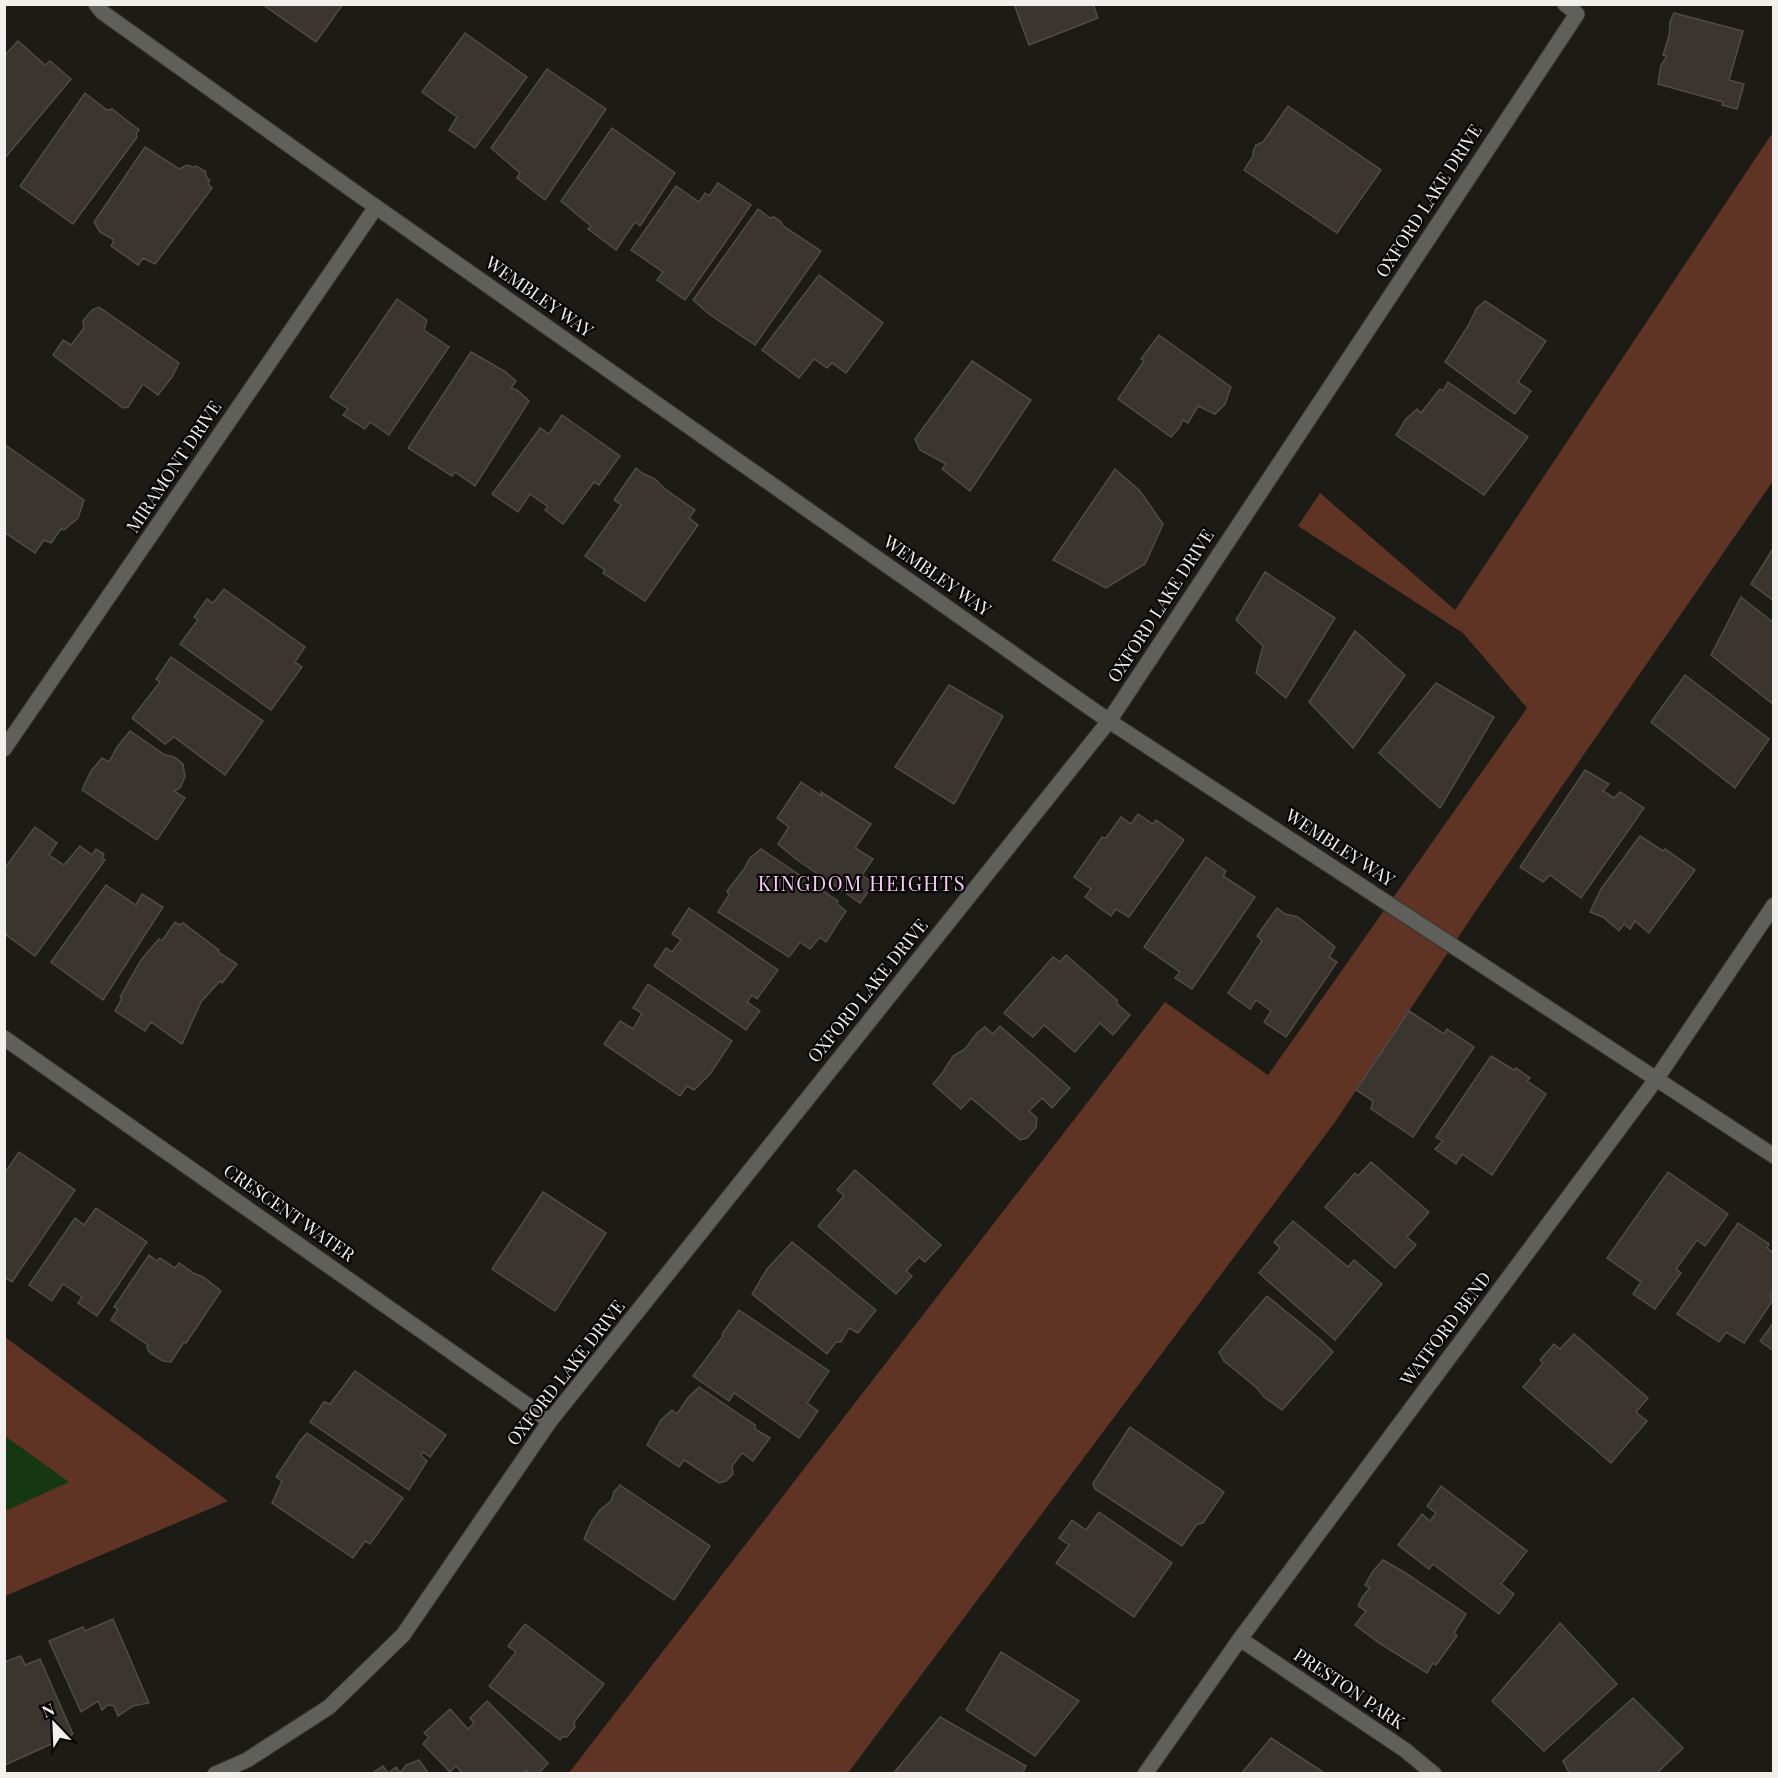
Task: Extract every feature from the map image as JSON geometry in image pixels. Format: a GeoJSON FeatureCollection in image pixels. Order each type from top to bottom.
{"type":"FeatureCollection","features":[{"type":"Feature","properties":{"kind":"street","name":"WEMBLEY WAY"},"geometry":{"type":"LineString","coordinates":[[96,4],[102,12],[376,207],[1109,721],[1773,1156]]}},
{"type":"Feature","properties":{"kind":"street","name":"OXFORD LAKE DRIVE"},"geometry":{"type":"LineString","coordinates":[[215,1773],[247,1760],[329,1707],[403,1635],[550,1421],[1109,721],[1571,9]]}},
{"type":"Feature","properties":{"kind":"street","name":"MIRAMONT DRIVE"},"geometry":{"type":"LineString","coordinates":[[4,749],[376,207]]}},
{"type":"Feature","properties":{"kind":"street","name":"WATFORD BEND"},"geometry":{"type":"LineString","coordinates":[[1145,1773],[1240,1639],[1657,1078],[1773,905]]}},
{"type":"Feature","properties":{"kind":"street","name":"CRESCENT WATER"},"geometry":{"type":"LineString","coordinates":[[4,1038],[550,1421]]}},
{"type":"Feature","properties":{"kind":"street","name":"PRESTON PARK"},"geometry":{"type":"LineString","coordinates":[[1240,1639],[1405,1750],[1434,1773]]}},
{"type":"Feature","properties":{"kind":"shaded area"},"geometry":{"type":"Polygon","coordinates":[[[1773,132],[1773,481],[1475,912],[1335,1122],[848,1773],[568,1774],[1165,1002],[1268,1075],[1527,708],[1463,633],[1298,526],[1320,493],[1455,610],[1773,132]]]}},
{"type":"Feature","properties":{"kind":"shaded area"},"geometry":{"type":"Polygon","coordinates":[[[5,1337],[228,1501],[5,1596],[5,1337]]]}},
{"type":"Feature","properties":{"kind":"shaded area"},"geometry":{"type":"Polygon","coordinates":[[[5,1436],[69,1482],[5,1511],[5,1436]]]}},
{"type":"Feature","properties":{"kind":"building"},"geometry":{"type":"Polygon","coordinates":[[[262,4],[343,4],[316,42],[262,4]]]}},
{"type":"Feature","properties":{"kind":"building"},"geometry":{"type":"Polygon","coordinates":[[[1014,4],[1093,4],[1098,18],[1029,45],[1014,4]]]}},
{"type":"Feature","properties":{"kind":"building"},"geometry":{"type":"Polygon","coordinates":[[[1674,13],[1743,31],[1729,80],[1744,84],[1737,109],[1722,105],[1723,102],[1658,84],[1661,65],[1667,56],[1663,55],[1674,13]]]}},
{"type":"Feature","properties":{"kind":"building"},"geometry":{"type":"Polygon","coordinates":[[[465,33],[527,77],[475,148],[449,130],[457,117],[422,92],[465,33]]]}},
{"type":"Feature","properties":{"kind":"building"},"geometry":{"type":"Polygon","coordinates":[[[18,41],[45,65],[50,61],[71,79],[4,159],[4,56],[18,41]]]}},
{"type":"Feature","properties":{"kind":"building"},"geometry":{"type":"Polygon","coordinates":[[[547,69],[606,109],[545,200],[517,178],[520,173],[491,148],[547,69]]]}},
{"type":"Feature","properties":{"kind":"building"},"geometry":{"type":"Polygon","coordinates":[[[85,93],[107,110],[112,109],[139,130],[137,137],[73,224],[20,186],[85,93]]]}},
{"type":"Feature","properties":{"kind":"building"},"geometry":{"type":"Polygon","coordinates":[[[1288,106],[1381,170],[1337,233],[1244,170],[1253,156],[1256,145],[1263,142],[1288,106]]]}},
{"type":"Feature","properties":{"kind":"building"},"geometry":{"type":"Polygon","coordinates":[[[612,128],[675,173],[640,226],[635,222],[616,250],[588,229],[591,226],[561,201],[612,128]]]}},
{"type":"Feature","properties":{"kind":"building"},"geometry":{"type":"Polygon","coordinates":[[[145,147],[179,169],[187,165],[196,166],[205,171],[210,180],[208,184],[212,188],[155,264],[143,258],[138,265],[111,246],[114,240],[100,232],[94,222],[145,147]]]}},
{"type":"Feature","properties":{"kind":"building"},"geometry":{"type":"Polygon","coordinates":[[[718,183],[751,205],[685,300],[657,280],[663,272],[631,250],[676,186],[699,202],[705,193],[709,196],[718,183]]]}},
{"type":"Feature","properties":{"kind":"building"},"geometry":{"type":"Polygon","coordinates":[[[758,209],[770,218],[774,217],[783,226],[821,251],[755,345],[709,314],[693,300],[758,209]]]}},
{"type":"Feature","properties":{"kind":"building"},"geometry":{"type":"Polygon","coordinates":[[[819,275],[883,323],[846,373],[832,363],[827,368],[814,359],[799,378],[762,350],[819,275]]]}},
{"type":"Feature","properties":{"kind":"building"},"geometry":{"type":"Polygon","coordinates":[[[397,299],[427,320],[424,330],[449,347],[389,435],[370,422],[365,429],[343,415],[348,409],[330,397],[397,299]]]}},
{"type":"Feature","properties":{"kind":"building"},"geometry":{"type":"Polygon","coordinates":[[[1485,301],[1546,341],[1518,382],[1531,391],[1515,414],[1445,362],[1477,308],[1485,301]]]}},
{"type":"Feature","properties":{"kind":"building"},"geometry":{"type":"Polygon","coordinates":[[[99,307],[179,363],[172,377],[158,395],[143,384],[128,407],[123,408],[53,355],[63,340],[71,345],[84,328],[83,321],[92,310],[99,307]]]}},
{"type":"Feature","properties":{"kind":"building"},"geometry":{"type":"Polygon","coordinates":[[[1159,335],[1231,387],[1225,404],[1215,414],[1198,406],[1188,423],[1183,420],[1171,437],[1118,399],[1144,361],[1141,359],[1159,335]]]}},
{"type":"Feature","properties":{"kind":"building"},"geometry":{"type":"Polygon","coordinates":[[[471,352],[506,372],[516,381],[511,388],[529,401],[475,486],[455,472],[452,476],[408,448],[471,352]]]}},
{"type":"Feature","properties":{"kind":"building"},"geometry":{"type":"Polygon","coordinates":[[[972,361],[1031,400],[970,491],[942,469],[946,464],[920,450],[915,439],[972,361]]]}},
{"type":"Feature","properties":{"kind":"building"},"geometry":{"type":"Polygon","coordinates":[[[1448,382],[1528,437],[1484,495],[1396,435],[1406,419],[1417,409],[1421,413],[1440,389],[1443,391],[1448,382]]]}},
{"type":"Feature","properties":{"kind":"building"},"geometry":{"type":"Polygon","coordinates":[[[562,415],[620,456],[599,485],[594,482],[563,524],[545,510],[548,507],[530,494],[518,512],[492,494],[540,428],[549,434],[562,415]]]}},
{"type":"Feature","properties":{"kind":"building"},"geometry":{"type":"Polygon","coordinates":[[[4,444],[84,500],[78,518],[64,530],[61,529],[51,543],[44,540],[35,553],[4,532],[4,444]]]}},
{"type":"Feature","properties":{"kind":"building"},"geometry":{"type":"Polygon","coordinates":[[[636,468],[655,479],[695,510],[689,518],[698,525],[645,601],[603,573],[605,570],[585,556],[621,505],[614,500],[636,468]]]}},
{"type":"Feature","properties":{"kind":"building"},"geometry":{"type":"Polygon","coordinates":[[[1115,469],[1140,491],[1163,524],[1145,564],[1106,588],[1053,560],[1115,469]]]}},
{"type":"Feature","properties":{"kind":"building"},"geometry":{"type":"Polygon","coordinates":[[[1774,547],[1774,601],[1751,584],[1774,547]]]}},
{"type":"Feature","properties":{"kind":"building"},"geometry":{"type":"Polygon","coordinates":[[[1265,572],[1335,618],[1286,698],[1256,673],[1263,646],[1236,620],[1265,572]]]}},
{"type":"Feature","properties":{"kind":"building"},"geometry":{"type":"Polygon","coordinates":[[[224,589],[305,647],[295,662],[302,667],[271,710],[180,644],[198,620],[194,617],[207,599],[213,603],[224,589]]]}},
{"type":"Feature","properties":{"kind":"building"},"geometry":{"type":"Polygon","coordinates":[[[1741,597],[1774,623],[1774,705],[1711,655],[1741,597]]]}},
{"type":"Feature","properties":{"kind":"building"},"geometry":{"type":"Polygon","coordinates":[[[1355,631],[1405,675],[1353,748],[1309,702],[1355,631]]]}},
{"type":"Feature","properties":{"kind":"building"},"geometry":{"type":"Polygon","coordinates":[[[171,657],[263,721],[225,775],[174,737],[165,744],[132,718],[160,682],[156,679],[171,657]]]}},
{"type":"Feature","properties":{"kind":"building"},"geometry":{"type":"Polygon","coordinates":[[[1685,675],[1769,739],[1735,788],[1651,722],[1685,675]]]}},
{"type":"Feature","properties":{"kind":"building"},"geometry":{"type":"Polygon","coordinates":[[[1436,683],[1494,717],[1440,808],[1379,753],[1436,683]]]}},
{"type":"Feature","properties":{"kind":"building"},"geometry":{"type":"Polygon","coordinates":[[[949,685],[1003,716],[954,804],[895,767],[949,685]]]}},
{"type":"Feature","properties":{"kind":"building"},"geometry":{"type":"Polygon","coordinates":[[[130,731],[165,755],[174,757],[183,764],[185,777],[180,788],[174,791],[185,798],[157,840],[82,790],[91,771],[102,758],[109,762],[130,731]]]}},
{"type":"Feature","properties":{"kind":"building"},"geometry":{"type":"Polygon","coordinates":[[[1585,770],[1609,784],[1603,791],[1614,798],[1620,792],[1644,808],[1581,898],[1550,875],[1543,882],[1520,867],[1585,770]]]}},
{"type":"Feature","properties":{"kind":"building"},"geometry":{"type":"Polygon","coordinates":[[[801,782],[871,824],[855,848],[873,859],[862,875],[874,884],[860,903],[778,844],[789,827],[777,818],[801,782]]]}},
{"type":"Feature","properties":{"kind":"building"},"geometry":{"type":"Polygon","coordinates":[[[1138,814],[1153,824],[1156,820],[1184,840],[1129,917],[1116,909],[1111,916],[1085,897],[1091,889],[1074,877],[1102,837],[1106,838],[1121,817],[1131,824],[1138,814]]]}},
{"type":"Feature","properties":{"kind":"building"},"geometry":{"type":"Polygon","coordinates":[[[35,827],[57,843],[49,855],[64,865],[80,846],[92,855],[96,849],[104,854],[102,858],[105,860],[35,956],[4,932],[4,869],[35,827]]]}},
{"type":"Feature","properties":{"kind":"building"},"geometry":{"type":"Polygon","coordinates":[[[1640,836],[1663,851],[1665,849],[1695,870],[1649,933],[1635,921],[1630,929],[1624,924],[1619,931],[1603,917],[1590,912],[1601,889],[1640,836]]]}},
{"type":"Feature","properties":{"kind":"building"},"geometry":{"type":"Polygon","coordinates":[[[761,849],[838,901],[837,904],[846,911],[826,942],[820,937],[810,949],[800,942],[789,957],[718,912],[729,895],[727,891],[750,858],[761,849]]]}},
{"type":"Feature","properties":{"kind":"building"},"geometry":{"type":"Polygon","coordinates":[[[1206,857],[1226,871],[1223,876],[1255,897],[1192,989],[1175,978],[1180,972],[1144,947],[1206,857]]]}},
{"type":"Feature","properties":{"kind":"building"},"geometry":{"type":"Polygon","coordinates":[[[106,885],[136,905],[142,894],[163,907],[103,1000],[51,962],[106,885]]]}},
{"type":"Feature","properties":{"kind":"building"},"geometry":{"type":"Polygon","coordinates":[[[689,908],[778,970],[757,999],[752,995],[747,1002],[760,1011],[746,1030],[654,966],[666,948],[672,952],[681,940],[672,934],[689,908]]]}},
{"type":"Feature","properties":{"kind":"building"},"geometry":{"type":"Polygon","coordinates":[[[1277,908],[1285,914],[1298,917],[1335,947],[1329,957],[1337,962],[1286,1037],[1264,1022],[1271,1011],[1256,1000],[1250,1009],[1228,993],[1262,941],[1257,936],[1277,908]]]}},
{"type":"Feature","properties":{"kind":"building"},"geometry":{"type":"Polygon","coordinates":[[[175,922],[179,925],[183,923],[219,950],[218,952],[237,964],[222,983],[220,981],[201,1002],[182,1044],[151,1022],[145,1031],[115,1011],[122,998],[120,997],[141,960],[159,939],[162,941],[175,922]]]}},
{"type":"Feature","properties":{"kind":"building"},"geometry":{"type":"Polygon","coordinates":[[[1066,955],[1117,1000],[1117,1004],[1130,1015],[1113,1035],[1100,1023],[1075,1052],[1044,1025],[1033,1037],[1004,1013],[1053,957],[1060,962],[1066,955]]]}},
{"type":"Feature","properties":{"kind":"building"},"geometry":{"type":"Polygon","coordinates":[[[648,984],[732,1041],[710,1074],[694,1090],[687,1086],[680,1096],[604,1044],[620,1021],[633,1029],[642,1013],[633,1008],[648,984]]]}},
{"type":"Feature","properties":{"kind":"building"},"geometry":{"type":"Polygon","coordinates":[[[1409,1011],[1444,1034],[1447,1029],[1474,1047],[1413,1137],[1371,1109],[1373,1101],[1356,1090],[1409,1011]]]}},
{"type":"Feature","properties":{"kind":"building"},"geometry":{"type":"Polygon","coordinates":[[[1000,1026],[1070,1088],[1052,1108],[1042,1098],[1029,1111],[1037,1118],[1036,1128],[1027,1138],[1020,1140],[971,1098],[961,1109],[933,1084],[953,1056],[965,1049],[977,1033],[985,1027],[993,1034],[1000,1026]]]}},
{"type":"Feature","properties":{"kind":"building"},"geometry":{"type":"Polygon","coordinates":[[[1491,1056],[1514,1070],[1516,1068],[1530,1078],[1527,1081],[1546,1094],[1492,1175],[1462,1154],[1456,1164],[1435,1149],[1443,1141],[1436,1137],[1491,1056]]]}},
{"type":"Feature","properties":{"kind":"building"},"geometry":{"type":"Polygon","coordinates":[[[19,1152],[75,1190],[12,1282],[4,1277],[4,1174],[19,1152]]]}},
{"type":"Feature","properties":{"kind":"building"},"geometry":{"type":"Polygon","coordinates":[[[1371,1162],[1429,1212],[1407,1237],[1416,1245],[1395,1268],[1325,1207],[1355,1173],[1358,1176],[1371,1162]]]}},
{"type":"Feature","properties":{"kind":"building"},"geometry":{"type":"Polygon","coordinates":[[[855,1170],[941,1245],[925,1262],[919,1257],[906,1271],[912,1276],[896,1294],[818,1226],[844,1196],[837,1190],[855,1170]]]}},
{"type":"Feature","properties":{"kind":"building"},"geometry":{"type":"Polygon","coordinates":[[[1668,1172],[1728,1214],[1705,1246],[1697,1240],[1676,1269],[1681,1273],[1655,1309],[1633,1294],[1641,1282],[1607,1258],[1668,1172]]]}},
{"type":"Feature","properties":{"kind":"building"},"geometry":{"type":"Polygon","coordinates":[[[543,1192],[606,1233],[555,1311],[492,1269],[543,1192]]]}},
{"type":"Feature","properties":{"kind":"building"},"geometry":{"type":"Polygon","coordinates":[[[96,1208],[147,1242],[97,1316],[78,1303],[82,1297],[63,1284],[52,1301],[29,1285],[75,1218],[84,1225],[96,1208]]]}},
{"type":"Feature","properties":{"kind":"building"},"geometry":{"type":"Polygon","coordinates":[[[1293,1221],[1348,1267],[1354,1260],[1382,1284],[1335,1340],[1259,1273],[1280,1248],[1274,1242],[1293,1221]]]}},
{"type":"Feature","properties":{"kind":"building"},"geometry":{"type":"Polygon","coordinates":[[[1738,1223],[1769,1244],[1767,1248],[1774,1253],[1774,1291],[1770,1296],[1773,1300],[1744,1343],[1726,1332],[1719,1342],[1677,1314],[1738,1223]]]}},
{"type":"Feature","properties":{"kind":"building"},"geometry":{"type":"Polygon","coordinates":[[[792,1242],[876,1310],[858,1333],[849,1328],[841,1342],[836,1342],[827,1354],[752,1294],[767,1269],[792,1242]]]}},
{"type":"Feature","properties":{"kind":"building"},"geometry":{"type":"Polygon","coordinates":[[[149,1255],[157,1261],[160,1258],[175,1268],[179,1263],[221,1291],[171,1362],[163,1361],[150,1353],[148,1345],[111,1320],[118,1309],[114,1307],[149,1255]]]}},
{"type":"Feature","properties":{"kind":"building"},"geometry":{"type":"Polygon","coordinates":[[[1267,1296],[1333,1352],[1282,1410],[1224,1361],[1219,1352],[1267,1296]]]}},
{"type":"Feature","properties":{"kind":"building"},"geometry":{"type":"Polygon","coordinates":[[[739,1310],[829,1371],[807,1403],[818,1411],[799,1438],[734,1393],[729,1401],[693,1376],[739,1310]]]}},
{"type":"Feature","properties":{"kind":"building"},"geometry":{"type":"Polygon","coordinates":[[[1774,1322],[1774,1351],[1760,1341],[1774,1322]]]}},
{"type":"Feature","properties":{"kind":"building"},"geometry":{"type":"Polygon","coordinates":[[[1574,1334],[1648,1398],[1636,1412],[1647,1421],[1611,1463],[1523,1387],[1543,1363],[1540,1360],[1554,1344],[1560,1349],[1574,1334]]]}},
{"type":"Feature","properties":{"kind":"building"},"geometry":{"type":"Polygon","coordinates":[[[355,1371],[446,1435],[430,1457],[423,1452],[421,1456],[427,1461],[409,1490],[310,1422],[324,1402],[330,1404],[355,1371]]]}},
{"type":"Feature","properties":{"kind":"building"},"geometry":{"type":"Polygon","coordinates":[[[699,1387],[755,1425],[755,1429],[770,1438],[753,1461],[742,1453],[732,1466],[733,1474],[726,1481],[719,1483],[684,1460],[679,1467],[647,1445],[661,1420],[672,1410],[677,1414],[699,1387]]]}},
{"type":"Feature","properties":{"kind":"building"},"geometry":{"type":"Polygon","coordinates":[[[1130,1427],[1224,1492],[1203,1523],[1197,1524],[1182,1546],[1095,1489],[1093,1483],[1130,1427]]]}},
{"type":"Feature","properties":{"kind":"building"},"geometry":{"type":"Polygon","coordinates":[[[307,1433],[403,1498],[370,1544],[365,1541],[353,1558],[272,1503],[282,1481],[276,1477],[307,1433]]]}},
{"type":"Feature","properties":{"kind":"building"},"geometry":{"type":"Polygon","coordinates":[[[620,1485],[710,1546],[674,1600],[584,1539],[592,1521],[611,1501],[620,1485]]]}},
{"type":"Feature","properties":{"kind":"building"},"geometry":{"type":"Polygon","coordinates":[[[1441,1486],[1527,1551],[1501,1584],[1514,1594],[1499,1614],[1433,1564],[1429,1569],[1398,1545],[1422,1514],[1430,1521],[1436,1513],[1427,1506],[1441,1486]]]}},
{"type":"Feature","properties":{"kind":"building"},"geometry":{"type":"Polygon","coordinates":[[[1099,1512],[1172,1563],[1134,1617],[1056,1563],[1069,1545],[1059,1538],[1072,1520],[1086,1530],[1099,1512]]]}},
{"type":"Feature","properties":{"kind":"building"},"geometry":{"type":"Polygon","coordinates":[[[1383,1560],[1466,1614],[1454,1633],[1457,1636],[1436,1665],[1433,1663],[1427,1673],[1355,1625],[1366,1611],[1358,1606],[1370,1588],[1365,1585],[1383,1560]]]}},
{"type":"Feature","properties":{"kind":"building"},"geometry":{"type":"Polygon","coordinates":[[[113,1619],[149,1703],[133,1706],[118,1716],[114,1706],[108,1705],[102,1710],[98,1701],[81,1712],[49,1641],[83,1627],[85,1631],[113,1619]]]}},
{"type":"Feature","properties":{"kind":"building"},"geometry":{"type":"Polygon","coordinates":[[[1560,1623],[1617,1684],[1544,1751],[1492,1701],[1560,1623]]]}},
{"type":"Feature","properties":{"kind":"building"},"geometry":{"type":"Polygon","coordinates":[[[525,1624],[604,1684],[574,1722],[575,1727],[567,1737],[562,1737],[560,1740],[489,1686],[516,1652],[508,1646],[525,1624]]]}},
{"type":"Feature","properties":{"kind":"building"},"geometry":{"type":"Polygon","coordinates":[[[1001,1652],[1079,1701],[1035,1756],[966,1710],[1001,1652]]]}},
{"type":"Feature","properties":{"kind":"building"},"geometry":{"type":"Polygon","coordinates":[[[21,1656],[25,1665],[40,1659],[73,1734],[5,1765],[4,1662],[21,1656]]]}},
{"type":"Feature","properties":{"kind":"building"},"geometry":{"type":"Polygon","coordinates":[[[1633,1698],[1683,1748],[1656,1774],[1570,1774],[1563,1761],[1633,1698]]]}},
{"type":"Feature","properties":{"kind":"building"},"geometry":{"type":"Polygon","coordinates":[[[487,1701],[548,1763],[538,1774],[529,1774],[526,1770],[523,1774],[463,1774],[456,1766],[450,1772],[423,1744],[429,1737],[424,1733],[450,1709],[468,1729],[474,1723],[470,1718],[487,1701]]]}},
{"type":"Feature","properties":{"kind":"building"},"geometry":{"type":"Polygon","coordinates":[[[940,1717],[1026,1766],[1022,1774],[893,1774],[940,1717]]]}},
{"type":"Feature","properties":{"kind":"building"},"geometry":{"type":"Polygon","coordinates":[[[1271,1738],[1326,1774],[1241,1774],[1271,1738]]]}},
{"type":"Feature","properties":{"kind":"building"},"geometry":{"type":"Polygon","coordinates":[[[419,1760],[429,1774],[371,1774],[383,1766],[388,1773],[396,1767],[400,1773],[406,1765],[419,1760]]]}},
{"type":"Feature","properties":{"kind":"district","name":"KINGDOM HEIGHTS"},"geometry":{"type":"Point","coordinates":[862,884]}}]}
